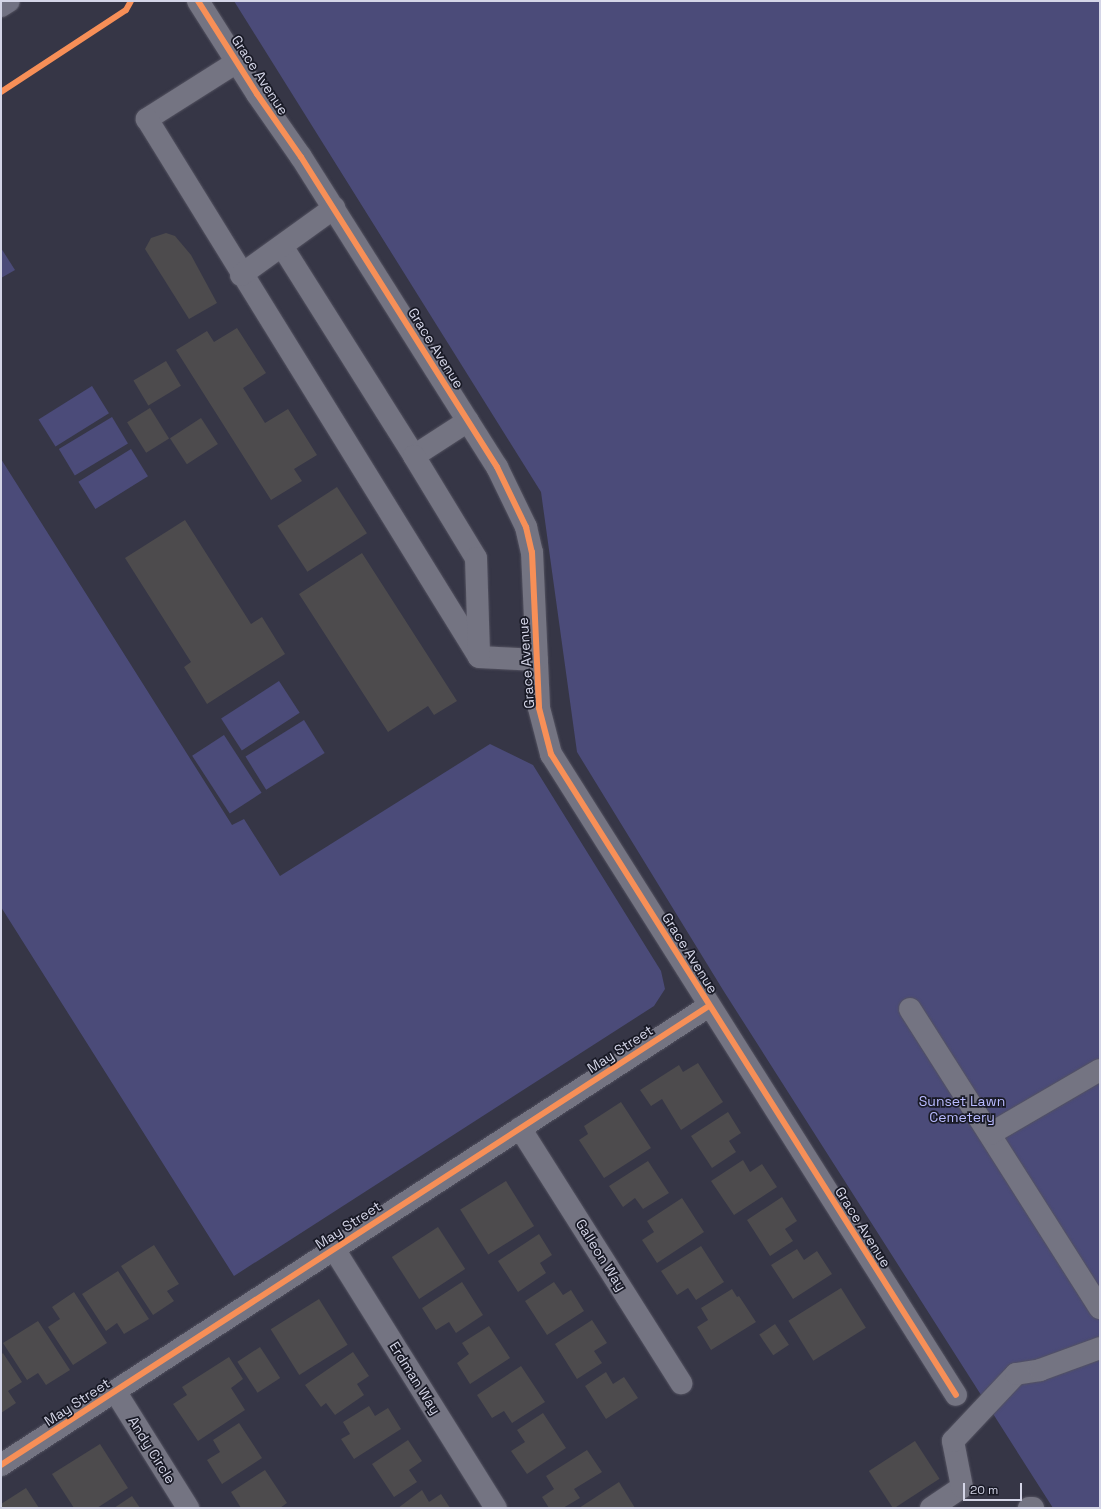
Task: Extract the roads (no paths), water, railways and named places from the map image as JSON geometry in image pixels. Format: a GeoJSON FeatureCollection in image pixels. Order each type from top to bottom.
{"type":"FeatureCollection","features":[{"type":"Feature","properties":{"kind":"main road"},"geometry":{"type":"LineString","coordinates":[[1,6],[9,1]]}},
{"type":"Feature","properties":{"kind":"street","name":"Grace Avenue"},"geometry":{"type":"LineString","coordinates":[[198,1],[334,208],[497,467],[526,527],[532,552],[539,708],[552,754],[709,1006],[956,1395]]}},
{"type":"Feature","properties":{"kind":"street"},"geometry":{"type":"LineString","coordinates":[[237,62],[147,119],[241,275],[479,657]]}},
{"type":"Feature","properties":{"kind":"street"},"geometry":{"type":"LineString","coordinates":[[241,275],[334,208]]}},
{"type":"Feature","properties":{"kind":"street"},"geometry":{"type":"LineString","coordinates":[[282,246],[414,456],[476,558],[479,657]]}},
{"type":"Feature","properties":{"kind":"street"},"geometry":{"type":"LineString","coordinates":[[414,456],[468,421]]}},
{"type":"Feature","properties":{"kind":"street"},"geometry":{"type":"LineString","coordinates":[[479,657],[537,660]]}},
{"type":"Feature","properties":{"kind":"street","name":"May Street"},"geometry":{"type":"LineString","coordinates":[[1,1465],[709,1006]]}},
{"type":"Feature","properties":{"kind":"street"},"geometry":{"type":"LineString","coordinates":[[910,1009],[1100,1308]]}},
{"type":"Feature","properties":{"kind":"street"},"geometry":{"type":"LineString","coordinates":[[990,1134],[1100,1070]]}},
{"type":"Feature","properties":{"kind":"street","name":"Galleon Way"},"geometry":{"type":"LineString","coordinates":[[520,1128],[681,1383]]}},
{"type":"Feature","properties":{"kind":"street","name":"Erdman Way"},"geometry":{"type":"LineString","coordinates":[[334,1249],[496,1508]]}},
{"type":"Feature","properties":{"kind":"street"},"geometry":{"type":"LineString","coordinates":[[931,1508],[962,1487],[954,1441],[1016,1374],[1040,1370],[1100,1348]]}},
{"type":"Feature","properties":{"kind":"street","name":"Andy Circle"},"geometry":{"type":"LineString","coordinates":[[115,1391],[188,1508]]}},
{"type":"Feature","properties":{"kind":"park label","name":"Sunset Lawn Cemetery"},"geometry":{"type":"Point","coordinates":[962,1110]}}]}
